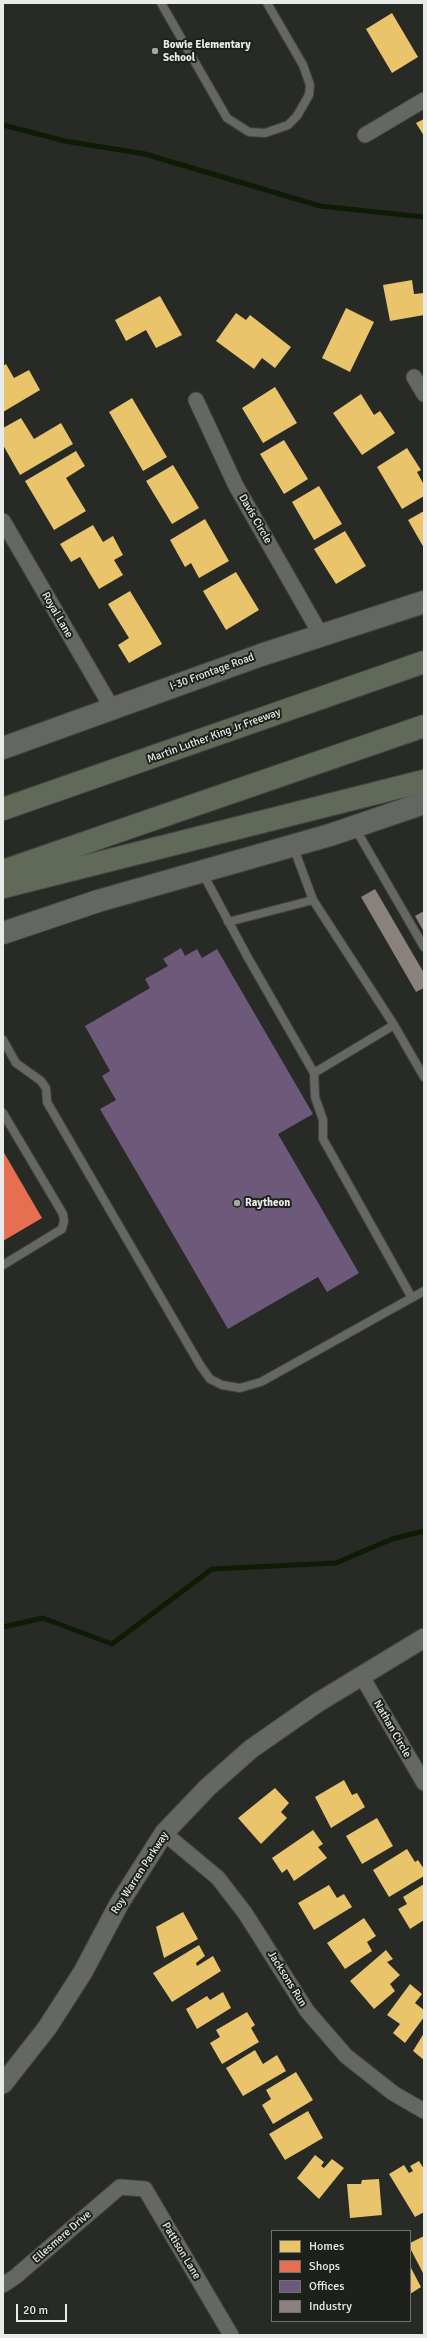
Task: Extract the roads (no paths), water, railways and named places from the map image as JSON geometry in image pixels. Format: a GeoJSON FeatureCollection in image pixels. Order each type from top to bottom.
{"type":"FeatureCollection","features":[{"type":"Feature","properties":{"kind":"highway","name":"Martin Luther King Jr Freeway"},"geometry":{"type":"LineString","coordinates":[[3,809],[424,662]]}},
{"type":"Feature","properties":{"kind":"highway"},"geometry":{"type":"LineString","coordinates":[[3,871],[424,726]]}},
{"type":"Feature","properties":{"kind":"highway"},"geometry":{"type":"LineString","coordinates":[[3,887],[424,781]]}},
{"type":"Feature","properties":{"kind":"highway"},"geometry":{"type":"LineString","coordinates":[[3,805],[56,791]]}},
{"type":"Feature","properties":{"kind":"main road","name":"I-30 Frontage Road"},"geometry":{"type":"LineString","coordinates":[[3,748],[321,635],[424,602]]}},
{"type":"Feature","properties":{"kind":"main road"},"geometry":{"type":"LineString","coordinates":[[3,933],[98,901],[355,827],[424,803]]}},
{"type":"Feature","properties":{"kind":"street"},"geometry":{"type":"LineString","coordinates":[[364,135],[424,100]]}},
{"type":"Feature","properties":{"kind":"street"},"geometry":{"type":"LineString","coordinates":[[414,377],[424,394]]}},
{"type":"Feature","properties":{"kind":"street","name":"Davis Circle"},"geometry":{"type":"LineString","coordinates":[[196,400],[236,486],[321,635]]}},
{"type":"Feature","properties":{"kind":"street","name":"Royal Lane"},"geometry":{"type":"LineString","coordinates":[[3,521],[112,708]]}},
{"type":"Feature","properties":{"kind":"street","name":"Roy Warren Parkway"},"geometry":{"type":"LineString","coordinates":[[3,2084],[51,2022],[83,1972],[118,1904],[164,1833],[208,1787],[251,1749],[361,1675],[424,1638]]}},
{"type":"Feature","properties":{"kind":"street","name":"Nathan Circle"},"geometry":{"type":"LineString","coordinates":[[361,1675],[424,1783]]}},
{"type":"Feature","properties":{"kind":"street","name":"Jacksons Run"},"geometry":{"type":"LineString","coordinates":[[164,1833],[218,1878],[245,1913],[307,2011],[346,2056],[393,2093],[424,2111]]}},
{"type":"Feature","properties":{"kind":"street","name":"Ellesmere Drive"},"geometry":{"type":"LineString","coordinates":[[3,2285],[15,2277],[120,2187]]}},
{"type":"Feature","properties":{"kind":"street","name":"Pattison Lane"},"geometry":{"type":"LineString","coordinates":[[120,2187],[145,2190],[231,2335]]}},
{"type":"Feature","properties":{"kind":"lane"},"geometry":{"type":"LineString","coordinates":[[161,3],[227,118],[249,132],[265,133],[278,130],[297,116],[309,96],[310,85],[303,65],[268,3]]}},
{"type":"Feature","properties":{"kind":"lane"},"geometry":{"type":"LineString","coordinates":[[355,827],[424,947]]}},
{"type":"Feature","properties":{"kind":"lane"},"geometry":{"type":"LineString","coordinates":[[293,846],[313,900],[394,1025],[424,1077]]}},
{"type":"Feature","properties":{"kind":"lane"},"geometry":{"type":"LineString","coordinates":[[201,872],[314,1073],[315,1097],[323,1120],[323,1139],[412,1298]]}},
{"type":"Feature","properties":{"kind":"lane"},"geometry":{"type":"LineString","coordinates":[[228,922],[313,900]]}},
{"type":"Feature","properties":{"kind":"lane"},"geometry":{"type":"LineString","coordinates":[[314,1073],[394,1025]]}},
{"type":"Feature","properties":{"kind":"lane"},"geometry":{"type":"LineString","coordinates":[[3,1040],[16,1063],[41,1081],[46,1088],[47,1102],[196,1358],[210,1379],[222,1385],[240,1388],[261,1382],[424,1291]]}},
{"type":"Feature","properties":{"kind":"lane"},"geometry":{"type":"LineString","coordinates":[[3,1113],[63,1214],[64,1221],[62,1229],[3,1265]]}},
{"type":"Feature","properties":{"kind":"waterway"},"geometry":{"type":"LineString","coordinates":[[3,125],[65,141],[145,154],[320,206],[424,217]]}},
{"type":"Feature","properties":{"kind":"waterway"},"geometry":{"type":"LineString","coordinates":[[3,1627],[43,1618],[112,1644],[212,1569],[336,1563],[392,1539],[424,1531]]}},
{"type":"Feature","properties":{"kind":"place","name":"Bowie Elementary School"},"geometry":{"type":"Point","coordinates":[155,51]}},
{"type":"Feature","properties":{"kind":"place","name":"Raytheon"},"geometry":{"type":"Point","coordinates":[237,1203]}}]}
